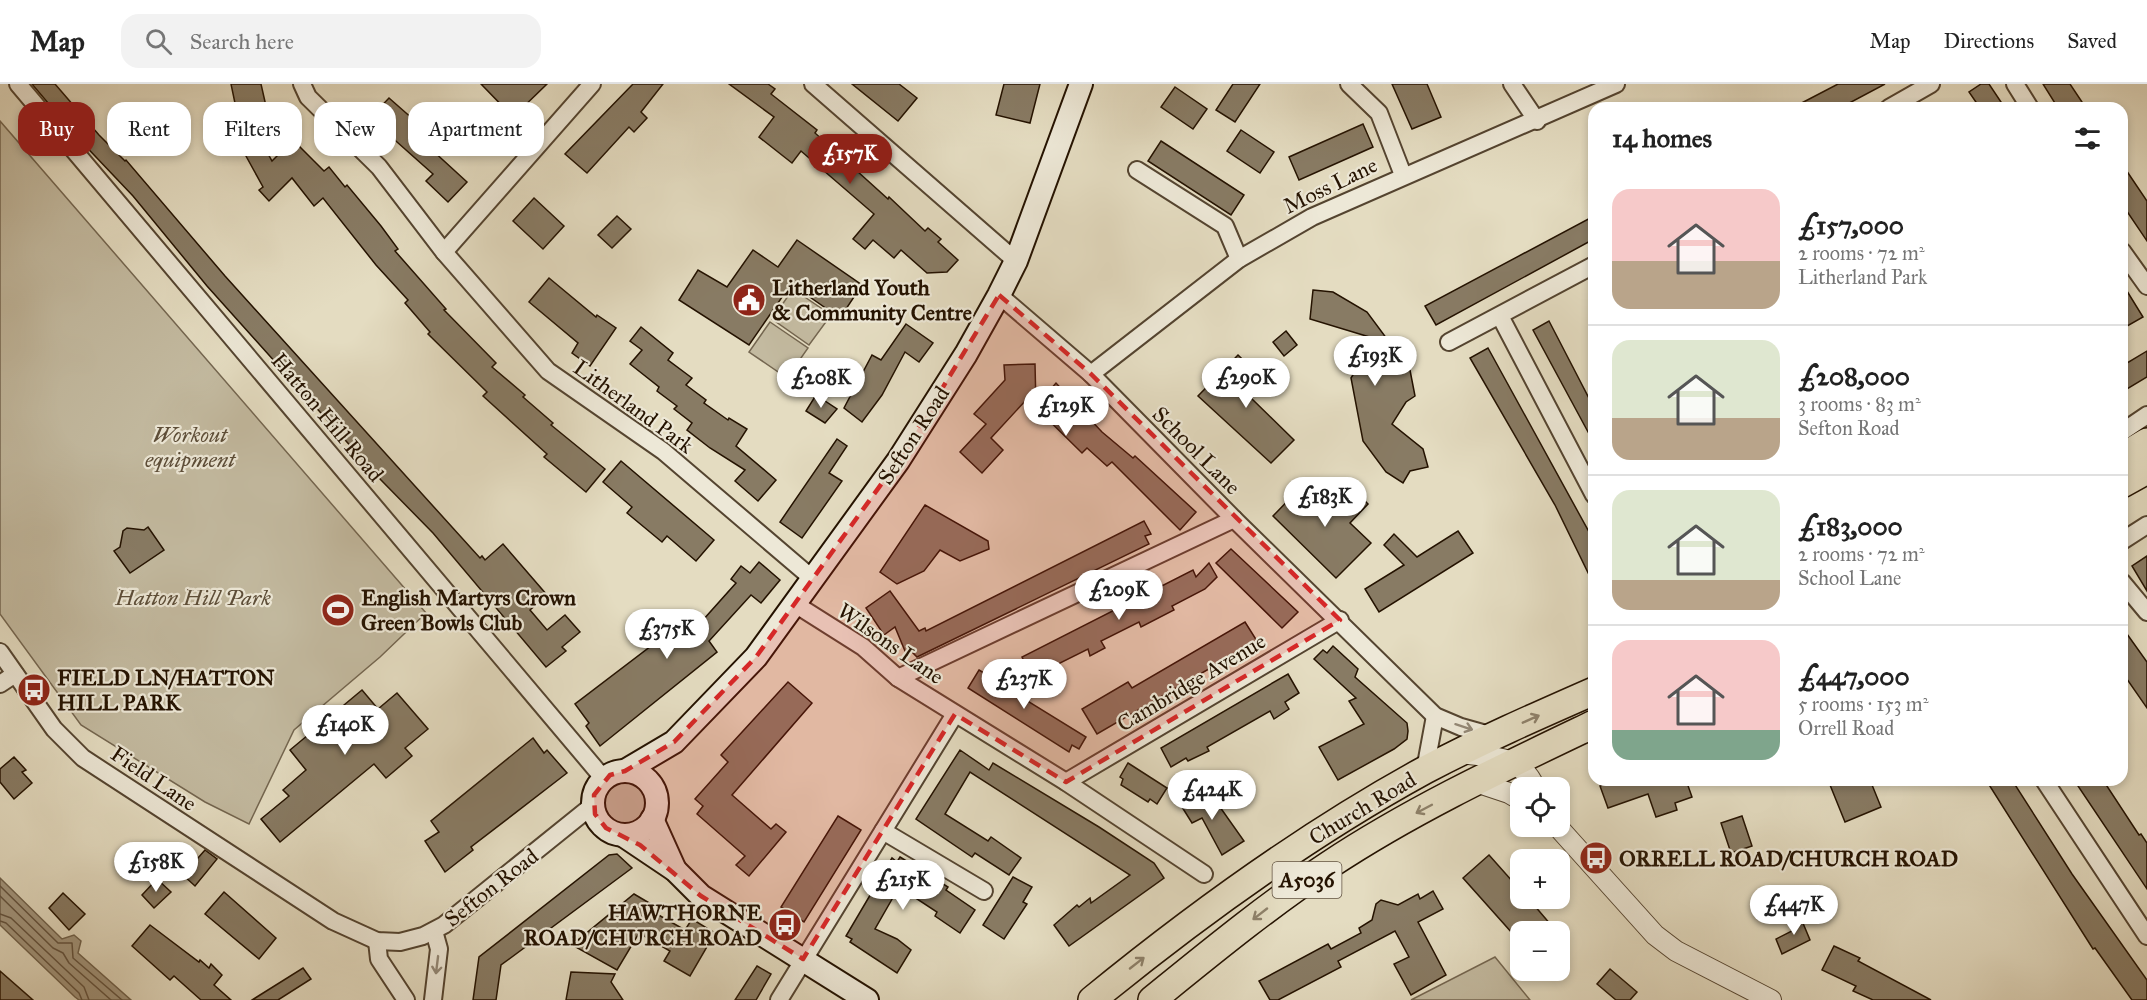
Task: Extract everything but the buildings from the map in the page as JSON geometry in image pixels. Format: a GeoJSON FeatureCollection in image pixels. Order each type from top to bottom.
{"type":"FeatureCollection","features":[{"type":"Feature","properties":{"kind":"highway"},"geometry":{"type":"LineString","coordinates":[[2128,454],[2147,442]]}},
{"type":"Feature","properties":{"kind":"highway"},"geometry":{"type":"LineString","coordinates":[[2128,481],[2147,470]]}},
{"type":"Feature","properties":{"kind":"highway","name":"Church Road"},"geometry":{"type":"LineString","coordinates":[[1092,1000],[1221,900],[1348,815],[1425,770],[1493,736],[1588,695]]}},
{"type":"Feature","properties":{"kind":"highway","name":"Church Road"},"geometry":{"type":"LineString","coordinates":[[1152,1000],[1276,901],[1331,863],[1476,782],[1588,727]]}},
{"type":"Feature","properties":{"kind":"main road","name":"Sefton Road"},"geometry":{"type":"LineString","coordinates":[[674,742],[756,657],[898,461],[966,354],[1016,261],[1081,84]]}},
{"type":"Feature","properties":{"kind":"main road"},"geometry":{"type":"LineString","coordinates":[[674,742],[625,771],[604,779],[598,787],[593,805],[600,822],[675,870],[701,896],[867,1000]]}},
{"type":"Feature","properties":{"kind":"main road"},"geometry":{"type":"LineString","coordinates":[[653,788],[674,742]]}},
{"type":"Feature","properties":{"kind":"main road"},"geometry":{"type":"LineString","coordinates":[[623,835],[640,831],[652,819],[657,804],[653,788],[642,776],[625,771]]}},
{"type":"Feature","properties":{"kind":"main road"},"geometry":{"type":"LineString","coordinates":[[652,819],[675,870]]}},
{"type":"Feature","properties":{"kind":"street","name":"Hatton Hill Road"},"geometry":{"type":"LineString","coordinates":[[18,84],[604,779]]}},
{"type":"Feature","properties":{"kind":"street","name":"Litherland Park"},"geometry":{"type":"LineString","coordinates":[[302,84],[308,97],[379,167],[444,252],[548,371],[663,451],[813,579]]}},
{"type":"Feature","properties":{"kind":"street"},"geometry":{"type":"LineString","coordinates":[[444,252],[592,84]]}},
{"type":"Feature","properties":{"kind":"street"},"geometry":{"type":"LineString","coordinates":[[813,84],[1016,261]]}},
{"type":"Feature","properties":{"kind":"street"},"geometry":{"type":"LineString","coordinates":[[1349,84],[1379,113],[1403,175]]}},
{"type":"Feature","properties":{"kind":"street"},"geometry":{"type":"LineString","coordinates":[[1512,84],[1537,121]]}},
{"type":"Feature","properties":{"kind":"street","name":"Moss Lane"},"geometry":{"type":"LineString","coordinates":[[1091,374],[1239,259],[1312,217],[1403,175],[1537,121],[1616,84]]}},
{"type":"Feature","properties":{"kind":"street"},"geometry":{"type":"LineString","coordinates":[[1900,102],[1931,84]]}},
{"type":"Feature","properties":{"kind":"street"},"geometry":{"type":"LineString","coordinates":[[2015,84],[2026,102]]}},
{"type":"Feature","properties":{"kind":"street"},"geometry":{"type":"LineString","coordinates":[[1137,170],[1225,226],[1239,259]]}},
{"type":"Feature","properties":{"kind":"street"},"geometry":{"type":"LineString","coordinates":[[2128,263],[2147,286]]}},
{"type":"Feature","properties":{"kind":"street"},"geometry":{"type":"LineString","coordinates":[[1449,342],[1588,268]]}},
{"type":"Feature","properties":{"kind":"street","name":"School Lane"},"geometry":{"type":"LineString","coordinates":[[999,295],[1091,374],[1234,519],[1340,620],[1435,716],[1461,727],[1493,736]]}},
{"type":"Feature","properties":{"kind":"street"},"geometry":{"type":"LineString","coordinates":[[1500,316],[1588,484]]}},
{"type":"Feature","properties":{"kind":"street"},"geometry":{"type":"LineString","coordinates":[[2128,428],[2147,415]]}},
{"type":"Feature","properties":{"kind":"street"},"geometry":{"type":"LineString","coordinates":[[898,678],[1234,519]]}},
{"type":"Feature","properties":{"kind":"street"},"geometry":{"type":"LineString","coordinates":[[2128,537],[2147,525]]}},
{"type":"Feature","properties":{"kind":"street"},"geometry":{"type":"LineString","coordinates":[[2128,589],[2147,612]]}},
{"type":"Feature","properties":{"kind":"street","name":"Wilsons Lane"},"geometry":{"type":"LineString","coordinates":[[795,604],[863,647],[898,678],[1066,782],[1204,874]]}},
{"type":"Feature","properties":{"kind":"street","name":"Cambridge Avenue"},"geometry":{"type":"LineString","coordinates":[[1066,782],[1340,620]]}},
{"type":"Feature","properties":{"kind":"street","name":"Field Lane"},"geometry":{"type":"LineString","coordinates":[[0,652],[54,729],[83,758],[333,921],[377,941]]}},
{"type":"Feature","properties":{"kind":"street"},"geometry":{"type":"LineString","coordinates":[[0,684],[15,674]]}},
{"type":"Feature","properties":{"kind":"street"},"geometry":{"type":"LineString","coordinates":[[779,1000],[955,714]]}},
{"type":"Feature","properties":{"kind":"street"},"geometry":{"type":"LineString","coordinates":[[1425,770],[1435,716]]}},
{"type":"Feature","properties":{"kind":"street"},"geometry":{"type":"LineString","coordinates":[[1459,753],[1515,762],[1531,777]]}},
{"type":"Feature","properties":{"kind":"street"},"geometry":{"type":"LineString","coordinates":[[1476,782],[1510,794]]}},
{"type":"Feature","properties":{"kind":"street"},"geometry":{"type":"LineString","coordinates":[[2048,786],[2147,936]]}},
{"type":"Feature","properties":{"kind":"street","name":"Sefton Road"},"geometry":{"type":"LineString","coordinates":[[377,941],[406,941],[434,931],[593,805]]}},
{"type":"Feature","properties":{"kind":"street"},"geometry":{"type":"LineString","coordinates":[[884,831],[984,891]]}},
{"type":"Feature","properties":{"kind":"street"},"geometry":{"type":"LineString","coordinates":[[1567,837],[1655,935],[1676,951],[1771,1000]]}},
{"type":"Feature","properties":{"kind":"street"},"geometry":{"type":"LineString","coordinates":[[433,1000],[439,949],[434,931]]}},
{"type":"Feature","properties":{"kind":"street"},"geometry":{"type":"LineString","coordinates":[[377,941],[380,959],[406,1000]]}},
{"type":"Feature","properties":{"kind":"highlighted area"},"geometry":{"type":"Polygon","coordinates":[[[999,295],[1091,374],[1340,620],[1066,782],[955,714],[803,959],[701,896],[640,845],[606,828],[595,814],[594,795],[610,775],[625,771],[674,742],[756,657],[898,461],[999,295]]]}},
{"type":"Feature","properties":{"kind":"green space","name":"Hatton Hill Park"},"geometry":{"type":"Polygon","coordinates":[[[0,121],[18,142],[18,156],[30,156],[426,613],[380,657],[294,730],[249,824],[205,802],[81,725],[0,614],[0,121]]]}},
{"type":"Feature","properties":{"kind":"green space"},"geometry":{"type":"Polygon","coordinates":[[[793,289],[831,315],[809,345],[772,319],[793,289]]]}},
{"type":"Feature","properties":{"kind":"green space"},"geometry":{"type":"Polygon","coordinates":[[[770,322],[808,348],[787,378],[749,352],[770,322]]]}},
{"type":"Feature","properties":{"kind":"green space"},"geometry":{"type":"Polygon","coordinates":[[[625,781],[641,787],[647,803],[641,819],[625,825],[609,819],[603,803],[609,787],[625,781]]]}},
{"type":"Feature","properties":{"kind":"green space"},"geometry":{"type":"Polygon","coordinates":[[[1495,957],[1510,975],[1510,981],[1515,981],[1530,1000],[1411,1000],[1495,957]]]}},
{"type":"Feature","properties":{"kind":"water"},"geometry":{"type":"Polygon","coordinates":[[[0,878],[62,939],[74,935],[81,941],[78,953],[131,1000],[79,1000],[75,997],[0,925],[0,878]]]}},
{"type":"Feature","properties":{"kind":"place","name":"Litherland Youth & Community Centre"},"geometry":{"type":"Point","coordinates":[749,300]}},
{"type":"Feature","properties":{"kind":"place","name":"English Martyrs Crown Green Bowls Club"},"geometry":{"type":"Point","coordinates":[338,610]}},
{"type":"Feature","properties":{"kind":"place","name":"FIELD LN/HATTON HILL PARK"},"geometry":{"type":"Point","coordinates":[34,690]}},
{"type":"Feature","properties":{"kind":"place","name":"ORRELL ROAD/CHURCH ROAD"},"geometry":{"type":"Point","coordinates":[1596,858]}},
{"type":"Feature","properties":{"kind":"place","name":"HAWTHORNE ROAD/CHURCH ROAD"},"geometry":{"type":"Point","coordinates":[785,925]}},
{"type":"Feature","properties":{"kind":"park label","name":"Workout equipment"},"geometry":{"type":"Point","coordinates":[190,446]}}]}
